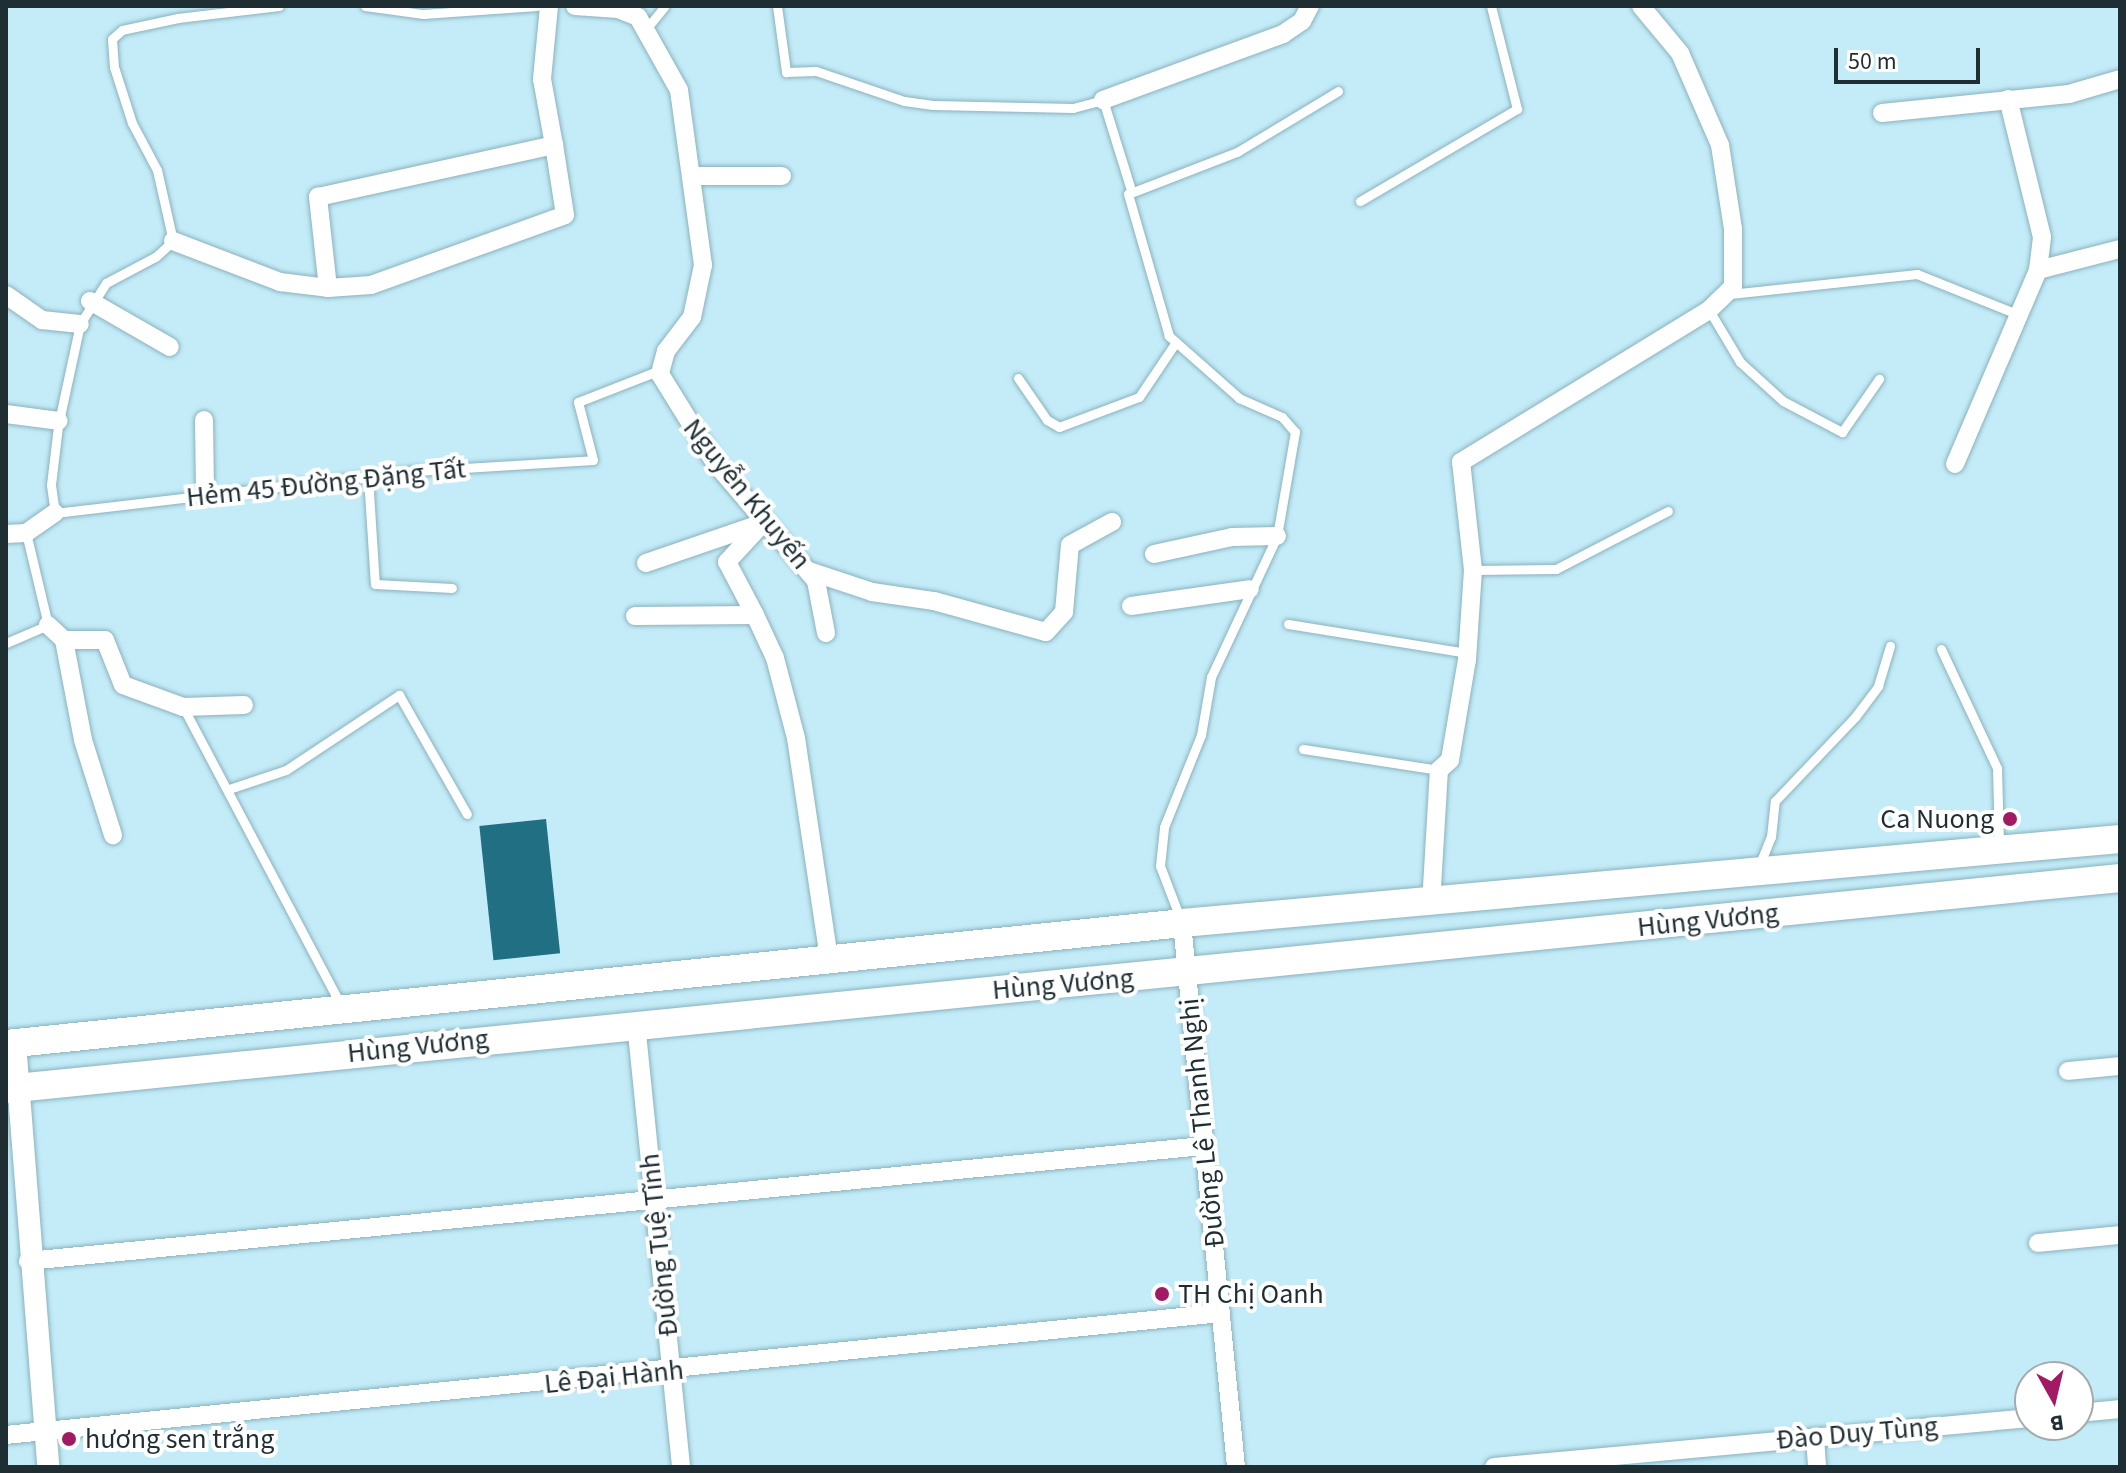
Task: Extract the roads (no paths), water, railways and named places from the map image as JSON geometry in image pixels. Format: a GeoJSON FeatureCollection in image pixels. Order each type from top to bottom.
{"type":"FeatureCollection","features":[{"type":"Feature","properties":{"kind":"main road","name":"Hùng Vương"},"geometry":{"type":"LineString","coordinates":[[11,1043],[1182,923],[1431,904],[2120,839]]}},
{"type":"Feature","properties":{"kind":"main road"},"geometry":{"type":"LineString","coordinates":[[1756,873],[1758,915]]}},
{"type":"Feature","properties":{"kind":"main road","name":"Hùng Vương"},"geometry":{"type":"LineString","coordinates":[[14,1088],[636,1023],[1187,972],[2120,878]]}},
{"type":"Feature","properties":{"kind":"street"},"geometry":{"type":"LineString","coordinates":[[173,241],[280,282],[328,288],[399,277],[560,219],[566,210],[542,79],[549,6]]}},
{"type":"Feature","properties":{"kind":"street"},"geometry":{"type":"LineString","coordinates":[[575,6],[631,12],[647,28],[679,90],[694,176],[703,265],[692,317],[666,351],[660,370]]}},
{"type":"Feature","properties":{"kind":"street"},"geometry":{"type":"LineString","coordinates":[[1103,100],[1283,34],[1302,21],[1310,6]]}},
{"type":"Feature","properties":{"kind":"street"},"geometry":{"type":"LineString","coordinates":[[1431,904],[1439,770],[1450,760],[1467,653],[1473,570],[1461,462],[1709,310],[1732,285],[1720,145],[1680,53],[1641,6]]}},
{"type":"Feature","properties":{"kind":"street"},"geometry":{"type":"LineString","coordinates":[[1882,113],[2069,94],[2120,79]]}},
{"type":"Feature","properties":{"kind":"street"},"geometry":{"type":"LineString","coordinates":[[1955,464],[2038,270],[2042,237],[2008,99]]}},
{"type":"Feature","properties":{"kind":"street"},"geometry":{"type":"LineString","coordinates":[[328,288],[318,197],[554,145]]}},
{"type":"Feature","properties":{"kind":"street"},"geometry":{"type":"LineString","coordinates":[[694,176],[782,176]]}},
{"type":"Feature","properties":{"kind":"street"},"geometry":{"type":"LineString","coordinates":[[2038,270],[2120,249]]}},
{"type":"Feature","properties":{"kind":"street"},"geometry":{"type":"LineString","coordinates":[[6,295],[42,320],[80,324]]}},
{"type":"Feature","properties":{"kind":"street"},"geometry":{"type":"LineString","coordinates":[[90,301],[170,347]]}},
{"type":"Feature","properties":{"kind":"street","name":"Nguyễn Khuyến"},"geometry":{"type":"LineString","coordinates":[[660,370],[671,397],[715,463],[763,523],[816,581],[826,633]]}},
{"type":"Feature","properties":{"kind":"street"},"geometry":{"type":"LineString","coordinates":[[6,414],[59,421]]}},
{"type":"Feature","properties":{"kind":"street"},"geometry":{"type":"LineString","coordinates":[[204,420],[205,494]]}},
{"type":"Feature","properties":{"kind":"street","name":"Hẻm 45 Đường Đặng Tất"},"geometry":{"type":"LineString","coordinates":[[26,533],[55,513]]}},
{"type":"Feature","properties":{"kind":"street"},"geometry":{"type":"LineString","coordinates":[[809,571],[872,592],[934,601],[1046,632],[1064,612],[1070,545],[1112,522]]}},
{"type":"Feature","properties":{"kind":"street"},"geometry":{"type":"LineString","coordinates":[[646,563],[763,523]]}},
{"type":"Feature","properties":{"kind":"street"},"geometry":{"type":"LineString","coordinates":[[763,523],[727,562],[775,658],[796,738],[829,960]]}},
{"type":"Feature","properties":{"kind":"street"},"geometry":{"type":"LineString","coordinates":[[6,534],[26,533]]}},
{"type":"Feature","properties":{"kind":"street"},"geometry":{"type":"LineString","coordinates":[[1154,554],[1232,537],[1277,536]]}},
{"type":"Feature","properties":{"kind":"street"},"geometry":{"type":"LineString","coordinates":[[1131,606],[1250,589]]}},
{"type":"Feature","properties":{"kind":"street"},"geometry":{"type":"LineString","coordinates":[[635,616],[755,615]]}},
{"type":"Feature","properties":{"kind":"street"},"geometry":{"type":"LineString","coordinates":[[48,625],[64,640],[83,740],[113,835]]}},
{"type":"Feature","properties":{"kind":"street"},"geometry":{"type":"LineString","coordinates":[[64,640],[105,640],[123,685],[183,707],[244,705]]}},
{"type":"Feature","properties":{"kind":"street","name":"Đường Lê Thanh Nghị"},"geometry":{"type":"LineString","coordinates":[[1182,923],[1236,1467]]}},
{"type":"Feature","properties":{"kind":"street","name":"Đường Tuệ Tĩnh"},"geometry":{"type":"LineString","coordinates":[[636,1023],[681,1467]]}},
{"type":"Feature","properties":{"kind":"street"},"geometry":{"type":"LineString","coordinates":[[11,1043],[48,1467]]}},
{"type":"Feature","properties":{"kind":"street"},"geometry":{"type":"LineString","coordinates":[[2068,1071],[2120,1066]]}},
{"type":"Feature","properties":{"kind":"street"},"geometry":{"type":"LineString","coordinates":[[28,1261],[1204,1146]]}},
{"type":"Feature","properties":{"kind":"street"},"geometry":{"type":"LineString","coordinates":[[2038,1243],[2120,1235]]}},
{"type":"Feature","properties":{"kind":"street","name":"Lê Đại Hành"},"geometry":{"type":"LineString","coordinates":[[6,1435],[672,1371],[1221,1313]]}},
{"type":"Feature","properties":{"kind":"street"},"geometry":{"type":"LineString","coordinates":[[2094,1411],[2120,1409]]}},
{"type":"Feature","properties":{"kind":"street","name":"Đào Duy Tùng"},"geometry":{"type":"LineString","coordinates":[[1494,1467],[2014,1419]]}},
{"type":"Feature","properties":{"kind":"street"},"geometry":{"type":"LineString","coordinates":[[1815,1437],[1817,1467]]}},
{"type":"Feature","properties":{"kind":"lane"},"geometry":{"type":"LineString","coordinates":[[55,513],[51,485],[59,421],[80,324],[90,301],[106,283],[155,257],[173,241],[157,170],[132,123],[114,67],[116,33],[178,18],[279,6]]}},
{"type":"Feature","properties":{"kind":"lane"},"geometry":{"type":"LineString","coordinates":[[365,6],[423,14],[537,6]]}},
{"type":"Feature","properties":{"kind":"lane"},"geometry":{"type":"LineString","coordinates":[[647,28],[665,6]]}},
{"type":"Feature","properties":{"kind":"lane"},"geometry":{"type":"LineString","coordinates":[[777,6],[786,72],[816,71],[904,101],[933,105],[1073,108],[1103,100],[1131,190],[1129,205],[1160,318],[1176,342],[1239,398],[1292,424],[1277,536],[1211,677],[1201,735],[1164,827],[1160,866],[1182,923]]}},
{"type":"Feature","properties":{"kind":"lane"},"geometry":{"type":"LineString","coordinates":[[1360,201],[1517,109],[1491,6]]}},
{"type":"Feature","properties":{"kind":"lane"},"geometry":{"type":"LineString","coordinates":[[1131,190],[1237,152],[1338,91]]}},
{"type":"Feature","properties":{"kind":"lane"},"geometry":{"type":"LineString","coordinates":[[1732,285],[1917,274],[2017,314]]}},
{"type":"Feature","properties":{"kind":"lane"},"geometry":{"type":"LineString","coordinates":[[1709,310],[1740,362],[1783,401],[1842,432],[1879,379]]}},
{"type":"Feature","properties":{"kind":"lane"},"geometry":{"type":"LineString","coordinates":[[1018,378],[1047,420],[1059,427],[1139,397],[1176,342]]}},
{"type":"Feature","properties":{"kind":"lane","name":"Hẻm 45 Đường Đặng Tất"},"geometry":{"type":"LineString","coordinates":[[55,513],[368,477],[593,460],[578,402],[660,370]]}},
{"type":"Feature","properties":{"kind":"lane"},"geometry":{"type":"LineString","coordinates":[[368,477],[375,584],[452,588]]}},
{"type":"Feature","properties":{"kind":"lane"},"geometry":{"type":"LineString","coordinates":[[1473,570],[1556,569],[1668,511]]}},
{"type":"Feature","properties":{"kind":"lane"},"geometry":{"type":"LineString","coordinates":[[6,643],[48,625],[26,533]]}},
{"type":"Feature","properties":{"kind":"lane"},"geometry":{"type":"LineString","coordinates":[[1288,624],[1467,653]]}},
{"type":"Feature","properties":{"kind":"lane"},"geometry":{"type":"LineString","coordinates":[[1756,873],[1771,837],[1775,801],[1855,717],[1878,686],[1890,646]]}},
{"type":"Feature","properties":{"kind":"lane"},"geometry":{"type":"LineString","coordinates":[[1941,649],[1997,768],[1999,850]]}},
{"type":"Feature","properties":{"kind":"lane"},"geometry":{"type":"LineString","coordinates":[[229,789],[286,770],[399,695],[467,814]]}},
{"type":"Feature","properties":{"kind":"lane"},"geometry":{"type":"LineString","coordinates":[[183,707],[229,789],[342,1009]]}},
{"type":"Feature","properties":{"kind":"lane"},"geometry":{"type":"LineString","coordinates":[[1303,749],[1439,770]]}},
{"type":"Feature","properties":{"kind":"place","name":"Ca Nuong"},"geometry":{"type":"Point","coordinates":[2010,819]}},
{"type":"Feature","properties":{"kind":"place","name":"TH Chị Oanh"},"geometry":{"type":"Point","coordinates":[1162,1294]}},
{"type":"Feature","properties":{"kind":"place","name":"hương sen trắng"},"geometry":{"type":"Point","coordinates":[69,1439]}}]}
